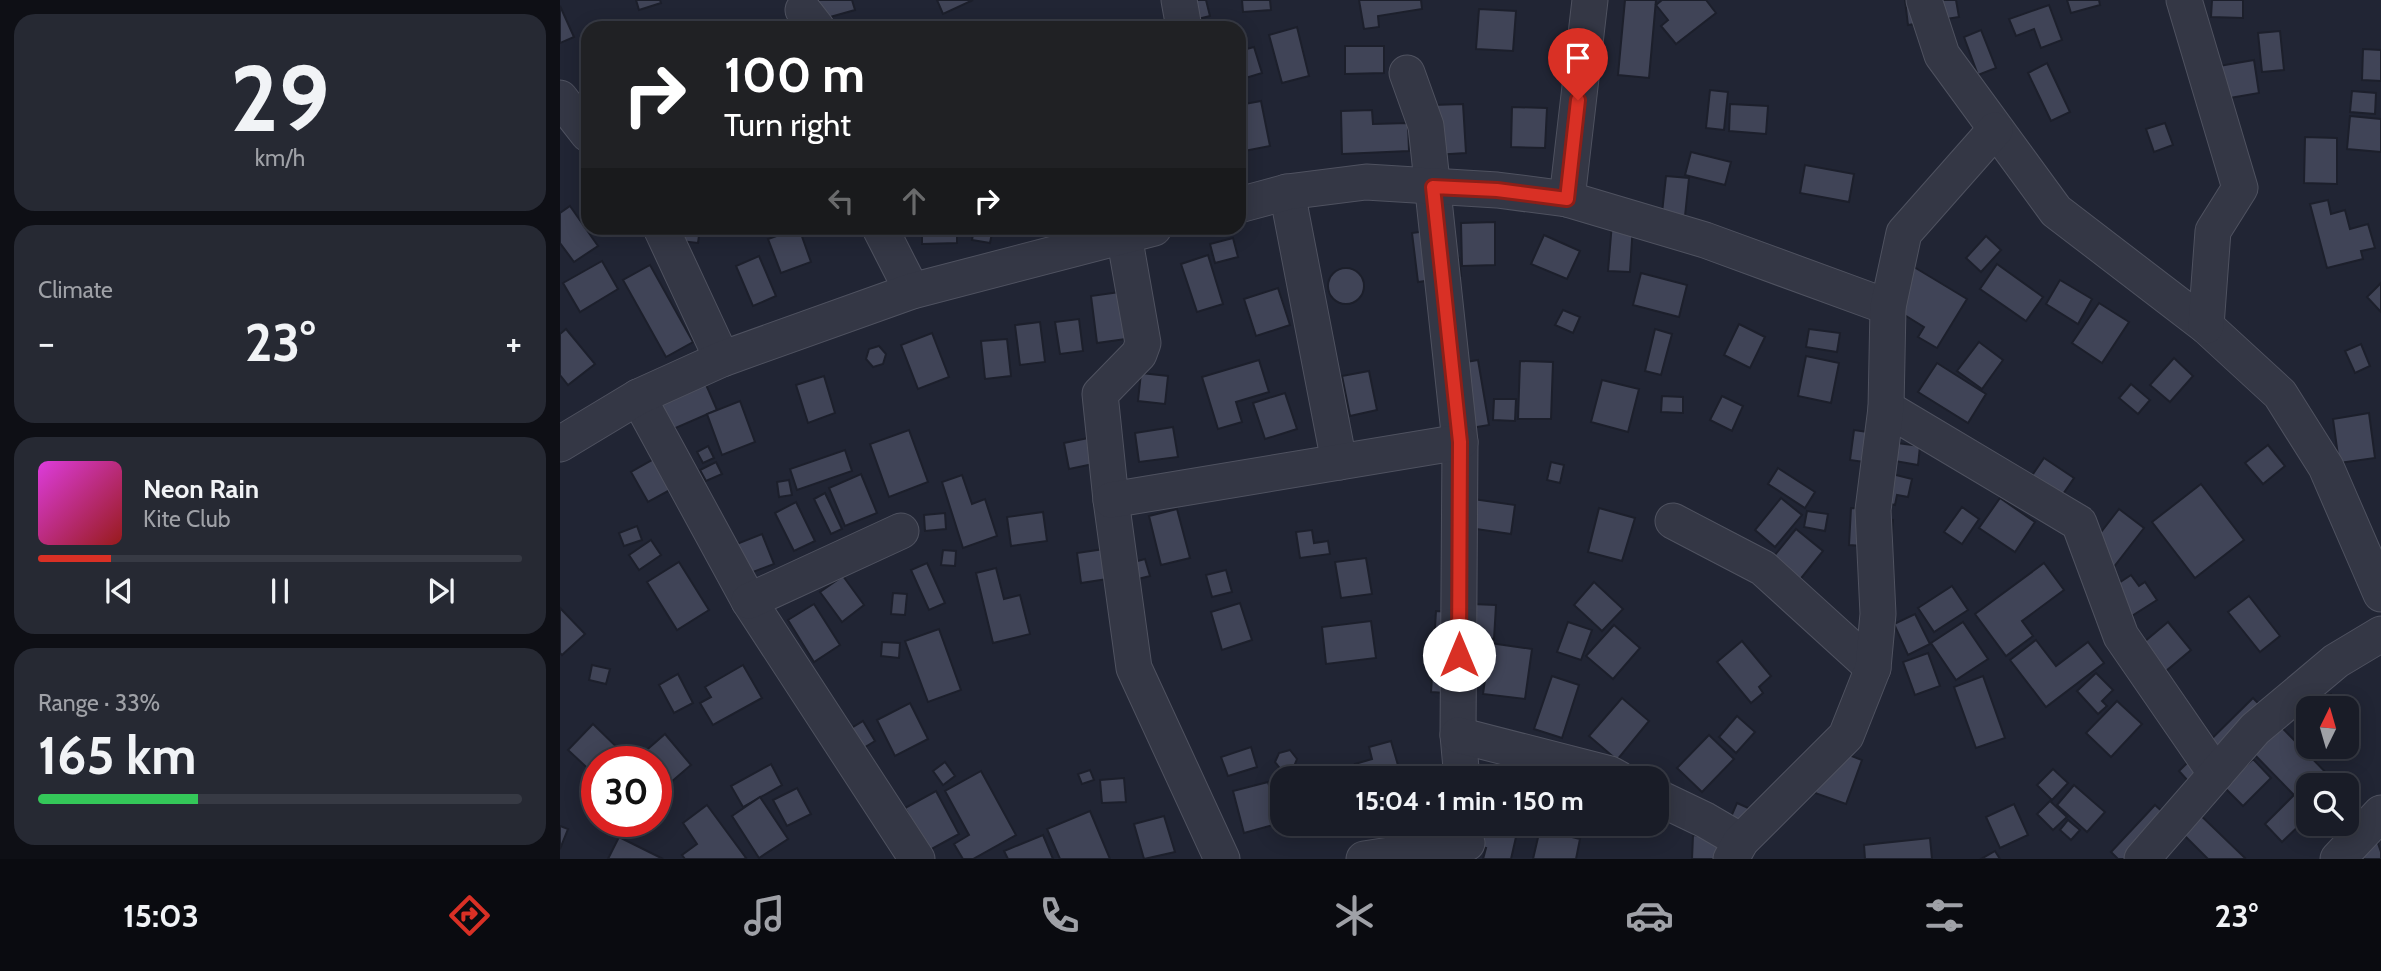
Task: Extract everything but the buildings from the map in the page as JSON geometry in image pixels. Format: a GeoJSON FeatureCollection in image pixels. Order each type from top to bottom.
{"type":"FeatureCollection","features":[{"type":"Feature","properties":{"kind":"street"},"geometry":{"type":"LineString","coordinates":[[1179,0],[1183,21]]}},
{"type":"Feature","properties":{"kind":"street"},"geometry":{"type":"LineString","coordinates":[[1567,199],[1590,0]]}},
{"type":"Feature","properties":{"kind":"street"},"geometry":{"type":"LineString","coordinates":[[1924,0],[1942,55],[2056,211],[2206,326],[2280,394],[2326,467],[2381,594]]}},
{"type":"Feature","properties":{"kind":"street"},"geometry":{"type":"LineString","coordinates":[[2184,0],[2240,188],[2213,231],[2206,326]]}},
{"type":"Feature","properties":{"kind":"street"},"geometry":{"type":"LineString","coordinates":[[1407,73],[1426,126],[1460,442],[1458,735],[1461,766]]}},
{"type":"Feature","properties":{"kind":"street"},"geometry":{"type":"LineString","coordinates":[[560,98],[581,125]]}},
{"type":"Feature","properties":{"kind":"street"},"geometry":{"type":"LineString","coordinates":[[1669,803],[1705,820],[1736,850],[1846,736],[1873,668],[1878,614],[1873,510],[1886,408],[1888,307],[1904,233],[1995,130]]}},
{"type":"Feature","properties":{"kind":"street"},"geometry":{"type":"LineString","coordinates":[[1246,203],[1287,191],[1366,182],[1497,190],[1567,199],[1705,240],[1888,307]]}},
{"type":"Feature","properties":{"kind":"street"},"geometry":{"type":"LineString","coordinates":[[1287,191],[1339,462]]}},
{"type":"Feature","properties":{"kind":"street"},"geometry":{"type":"LineString","coordinates":[[664,235],[722,359]]}},
{"type":"Feature","properties":{"kind":"street"},"geometry":{"type":"LineString","coordinates":[[884,235],[912,291]]}},
{"type":"Feature","properties":{"kind":"street"},"geometry":{"type":"LineString","coordinates":[[560,444],[638,397],[722,359],[912,291],[1124,235]]}},
{"type":"Feature","properties":{"kind":"street"},"geometry":{"type":"LineString","coordinates":[[1139,235],[1143,343],[1139,354],[1100,394],[1111,500],[1134,668],[1222,859]]}},
{"type":"Feature","properties":{"kind":"street"},"geometry":{"type":"LineString","coordinates":[[638,397],[749,601],[917,859]]}},
{"type":"Feature","properties":{"kind":"street"},"geometry":{"type":"LineString","coordinates":[[1886,408],[2080,523],[2121,636],[2216,774]]}},
{"type":"Feature","properties":{"kind":"street"},"geometry":{"type":"LineString","coordinates":[[1111,500],[1460,442]]}},
{"type":"Feature","properties":{"kind":"street"},"geometry":{"type":"LineString","coordinates":[[1673,522],[1763,568],[1873,668]]}},
{"type":"Feature","properties":{"kind":"street"},"geometry":{"type":"LineString","coordinates":[[749,601],[901,531]]}},
{"type":"Feature","properties":{"kind":"street"},"geometry":{"type":"LineString","coordinates":[[2142,859],[2255,729],[2336,661],[2381,634]]}},
{"type":"Feature","properties":{"kind":"street"},"geometry":{"type":"LineString","coordinates":[[1458,735],[1578,766]]}},
{"type":"Feature","properties":{"kind":"street"},"geometry":{"type":"LineString","coordinates":[[2338,859],[2381,813]]}},
{"type":"Feature","properties":{"kind":"street"},"geometry":{"type":"LineString","coordinates":[[1364,859],[1473,842]]}},
{"type":"Feature","properties":{"kind":"route"},"geometry":{"type":"LineString","coordinates":[[1459,655],[1460,442],[1433,187],[1497,190],[1567,199],[1578,100]]}}]}
